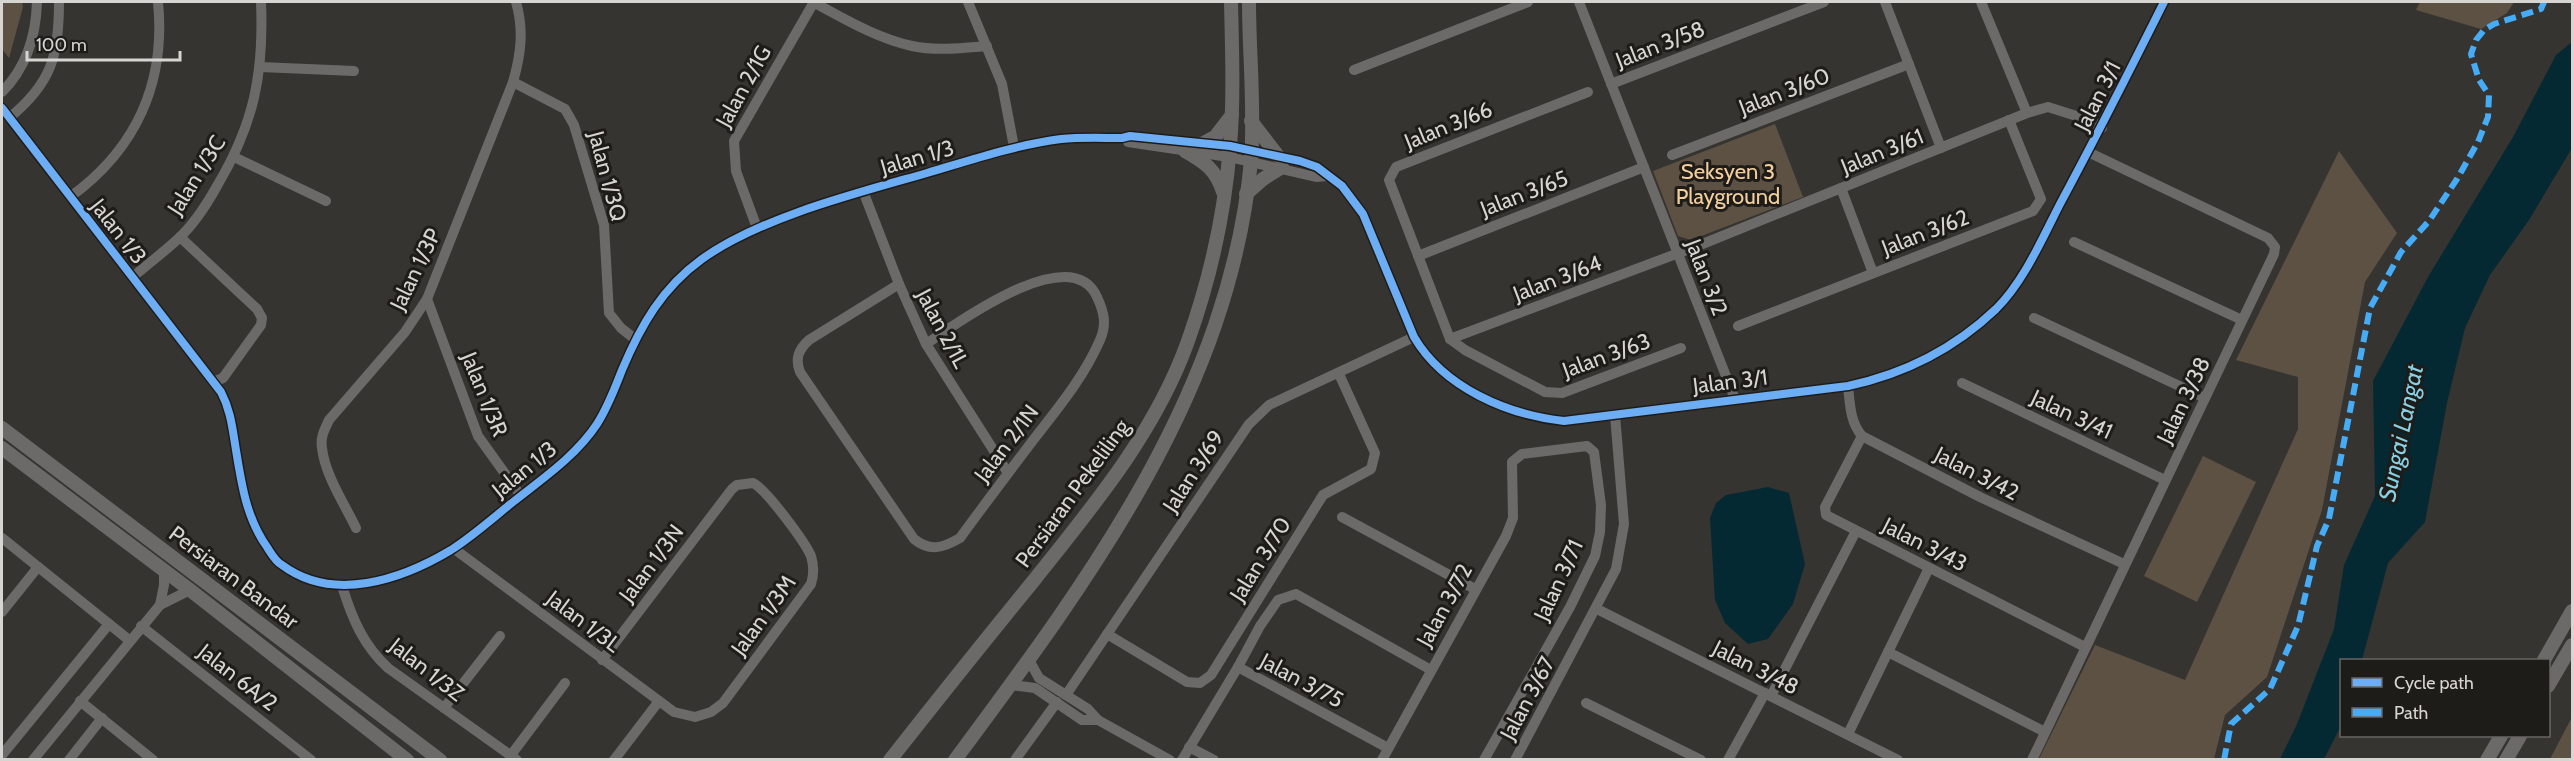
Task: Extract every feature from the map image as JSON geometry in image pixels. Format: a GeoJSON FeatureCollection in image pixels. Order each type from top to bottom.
{"type":"FeatureCollection","features":[{"type":"Feature","properties":{"kind":"main road","name":"Persiaran Pekeliling"},"geometry":{"type":"LineString","coordinates":[[890,759],[1070,535],[1129,457],[1147,426],[1188,342],[1219,231],[1230,152],[1231,2]]}},
{"type":"Feature","properties":{"kind":"main road"},"geometry":{"type":"LineString","coordinates":[[955,759],[1029,660],[1117,530],[1162,450],[1217,326],[1237,247],[1251,156],[1248,2]]}},
{"type":"Feature","properties":{"kind":"main road"},"geometry":{"type":"LineString","coordinates":[[1202,144],[1215,137],[1232,115]]}},
{"type":"Feature","properties":{"kind":"main road"},"geometry":{"type":"LineString","coordinates":[[1246,194],[1280,162],[1251,120]]}},
{"type":"Feature","properties":{"kind":"main road"},"geometry":{"type":"LineString","coordinates":[[1185,151],[1206,163],[1216,173],[1224,194]]}},
{"type":"Feature","properties":{"kind":"main road","name":"Persiaran Bandar"},"geometry":{"type":"LineString","coordinates":[[2,428],[440,759]]}},
{"type":"Feature","properties":{"kind":"main road","name":"Persiaran Bandar"},"geometry":{"type":"LineString","coordinates":[[2,448],[407,759]]}},
{"type":"Feature","properties":{"kind":"main road"},"geometry":{"type":"LineString","coordinates":[[2545,659],[2572,611]]}},
{"type":"Feature","properties":{"kind":"main road"},"geometry":{"type":"LineString","coordinates":[[2550,683],[2572,645]]}},
{"type":"Feature","properties":{"kind":"main road"},"geometry":{"type":"LineString","coordinates":[[2487,759],[2500,737]]}},
{"type":"Feature","properties":{"kind":"main road"},"geometry":{"type":"LineString","coordinates":[[2506,759],[2519,737]]}},
{"type":"Feature","properties":{"kind":"street"},"geometry":{"type":"LineString","coordinates":[[2,92],[19,70],[31,43],[37,2]]}},
{"type":"Feature","properties":{"kind":"street"},"geometry":{"type":"LineString","coordinates":[[9,118],[37,92],[46,77],[57,43],[59,2]]}},
{"type":"Feature","properties":{"kind":"street"},"geometry":{"type":"LineString","coordinates":[[70,197],[92,181],[111,161],[127,140],[142,113],[152,86],[158,56],[160,22],[158,2]]}},
{"type":"Feature","properties":{"kind":"street","name":"Jalan 1/3C"},"geometry":{"type":"LineString","coordinates":[[133,277],[180,237],[207,204],[234,157],[252,112],[260,67],[261,2]]}},
{"type":"Feature","properties":{"kind":"street","name":"Jalan 1/3P"},"geometry":{"type":"LineString","coordinates":[[356,528],[325,460],[321,447],[323,433],[329,420],[405,332],[427,299],[513,82],[520,57],[522,37],[516,2]]}},
{"type":"Feature","properties":{"kind":"street"},"geometry":{"type":"LineString","coordinates":[[814,2],[858,26],[913,46],[949,49],[987,46]]}},
{"type":"Feature","properties":{"kind":"street","name":"Jalan 2/1G"},"geometry":{"type":"LineString","coordinates":[[757,228],[736,171],[734,141],[814,2]]}},
{"type":"Feature","properties":{"kind":"street"},"geometry":{"type":"LineString","coordinates":[[968,2],[1002,84],[1014,147]]}},
{"type":"Feature","properties":{"kind":"street"},"geometry":{"type":"LineString","coordinates":[[1354,70],[1528,2]]}},
{"type":"Feature","properties":{"kind":"street","name":"Jalan 3/2"},"geometry":{"type":"LineString","coordinates":[[1579,2],[1735,399]]}},
{"type":"Feature","properties":{"kind":"street","name":"Jalan 3/58"},"geometry":{"type":"LineString","coordinates":[[1611,84],[1824,2]]}},
{"type":"Feature","properties":{"kind":"street"},"geometry":{"type":"LineString","coordinates":[[1885,2],[1941,148]]}},
{"type":"Feature","properties":{"kind":"street"},"geometry":{"type":"LineString","coordinates":[[1982,2],[2027,113]]}},
{"type":"Feature","properties":{"kind":"street","name":"Jalan 3/1"},"geometry":{"type":"LineString","coordinates":[[1230,152],[1280,162],[1316,177],[1328,176],[1354,200],[1364,214],[1414,337],[1423,353],[1473,392],[1523,414],[1564,421],[1848,386],[1892,375],[1919,363],[1954,342],[1997,307],[2019,279],[2102,128],[2164,2]]}},
{"type":"Feature","properties":{"kind":"street","name":"Jalan 3/60"},"geometry":{"type":"LineString","coordinates":[[1672,155],[1909,64]]}},
{"type":"Feature","properties":{"kind":"street"},"geometry":{"type":"LineString","coordinates":[[260,67],[354,71]]}},
{"type":"Feature","properties":{"kind":"street","name":"Jalan 1/3Q"},"geometry":{"type":"LineString","coordinates":[[513,82],[565,109],[573,125],[604,225],[609,313],[621,328],[635,339]]}},
{"type":"Feature","properties":{"kind":"street","name":"Jalan 3/66"},"geometry":{"type":"LineString","coordinates":[[1450,339],[1389,180],[1396,167],[1588,92]]}},
{"type":"Feature","properties":{"kind":"street","name":"Jalan 3/61"},"geometry":{"type":"LineString","coordinates":[[1677,254],[2027,113],[2048,107],[2089,120],[2102,128]]}},
{"type":"Feature","properties":{"kind":"street","name":"Jalan 1/3"},"geometry":{"type":"LineString","coordinates":[[2,108],[227,403],[244,499],[258,535],[278,563],[306,581],[342,586],[373,582],[405,573],[453,548],[573,453],[606,409],[635,339],[663,293],[682,274],[705,257],[757,228],[863,191],[1014,147],[1064,139],[1130,136],[1202,144],[1230,152]]}},
{"type":"Feature","properties":{"kind":"street","name":"Jalan 3/62"},"geometry":{"type":"LineString","coordinates":[[1738,326],[2033,211],[2041,200],[2009,120]]}},
{"type":"Feature","properties":{"kind":"street","name":"Jalan 1/3"},"geometry":{"type":"LineString","coordinates":[[1122,138],[1129,143],[1185,151],[1230,152]]}},
{"type":"Feature","properties":{"kind":"street","name":"Jalan 3/38"},"geometry":{"type":"LineString","coordinates":[[2032,759],[2274,254],[2275,247],[2268,238],[2088,152]]}},
{"type":"Feature","properties":{"kind":"street"},"geometry":{"type":"LineString","coordinates":[[234,157],[326,201]]}},
{"type":"Feature","properties":{"kind":"street","name":"Jalan 3/65"},"geometry":{"type":"LineString","coordinates":[[1418,256],[1644,167]]}},
{"type":"Feature","properties":{"kind":"street"},"geometry":{"type":"LineString","coordinates":[[1841,188],[1873,273]]}},
{"type":"Feature","properties":{"kind":"street","name":"Jalan 2/1L"},"geometry":{"type":"LineString","coordinates":[[863,191],[899,284],[926,344],[1008,472]]}},
{"type":"Feature","properties":{"kind":"street"},"geometry":{"type":"LineString","coordinates":[[180,237],[261,315],[261,325],[223,378],[213,382]]}},
{"type":"Feature","properties":{"kind":"street"},"geometry":{"type":"LineString","coordinates":[[2074,242],[2242,320]]}},
{"type":"Feature","properties":{"kind":"street","name":"Jalan 3/64"},"geometry":{"type":"LineString","coordinates":[[1450,339],[1677,254]]}},
{"type":"Feature","properties":{"kind":"street","name":"Jalan 2/1N"},"geometry":{"type":"LineString","coordinates":[[899,284],[809,340],[801,348],[798,356],[800,372],[914,539],[923,546],[940,548],[960,538],[1075,386],[1094,353],[1104,328],[1104,312],[1093,289],[1069,277],[1045,278],[1017,288],[926,344]]}},
{"type":"Feature","properties":{"kind":"street","name":"Jalan 1/3R"},"geometry":{"type":"LineString","coordinates":[[427,299],[478,436],[520,496]]}},
{"type":"Feature","properties":{"kind":"street"},"geometry":{"type":"LineString","coordinates":[[2034,318],[2205,398]]}},
{"type":"Feature","properties":{"kind":"street","name":"Jalan 3/69"},"geometry":{"type":"LineString","coordinates":[[1015,759],[1107,634],[1249,424],[1269,405],[1414,337]]}},
{"type":"Feature","properties":{"kind":"street","name":"Jalan 3/63"},"geometry":{"type":"LineString","coordinates":[[1450,339],[1465,350],[1545,392],[1562,393],[1681,348]]}},
{"type":"Feature","properties":{"kind":"street","name":"Jalan 3/70"},"geometry":{"type":"LineString","coordinates":[[1107,634],[1187,682],[1200,683],[1211,675],[1323,495],[1371,469],[1375,453],[1339,374]]}},
{"type":"Feature","properties":{"kind":"street","name":"Jalan 3/41"},"geometry":{"type":"LineString","coordinates":[[1962,383],[2165,480]]}},
{"type":"Feature","properties":{"kind":"street"},"geometry":{"type":"LineString","coordinates":[[1848,386],[1852,420],[1855,428],[1862,435]]}},
{"type":"Feature","properties":{"kind":"street","name":"Jalan 3/67"},"geometry":{"type":"LineString","coordinates":[[1515,759],[1597,609],[1616,569],[1624,524],[1615,414]]}},
{"type":"Feature","properties":{"kind":"street","name":"Jalan 3/43"},"geometry":{"type":"LineString","coordinates":[[1862,435],[1825,507],[1826,515],[2085,647]]}},
{"type":"Feature","properties":{"kind":"street","name":"Jalan 3/42"},"geometry":{"type":"LineString","coordinates":[[1862,435],[1980,497],[2124,564]]}},
{"type":"Feature","properties":{"kind":"street","name":"Jalan 3/71"},"geometry":{"type":"LineString","coordinates":[[1484,759],[1570,607],[1595,556],[1600,532],[1601,506],[1592,448],[1587,446],[1522,454],[1512,462]]}},
{"type":"Feature","properties":{"kind":"street","name":"Jalan 3/72"},"geometry":{"type":"LineString","coordinates":[[1382,759],[1513,518],[1512,462]]}},
{"type":"Feature","properties":{"kind":"street","name":"Jalan 1/3M"},"geometry":{"type":"LineString","coordinates":[[694,717],[711,712],[723,703],[811,584],[813,575],[810,555],[766,492],[753,483],[737,485],[732,489]]}},
{"type":"Feature","properties":{"kind":"street","name":"Jalan 1/3N"},"geometry":{"type":"LineString","coordinates":[[602,660],[732,489]]}},
{"type":"Feature","properties":{"kind":"street"},"geometry":{"type":"LineString","coordinates":[[1342,517],[1475,589]]}},
{"type":"Feature","properties":{"kind":"street"},"geometry":{"type":"LineString","coordinates":[[1728,759],[1768,694],[1856,531]]}},
{"type":"Feature","properties":{"kind":"street"},"geometry":{"type":"LineString","coordinates":[[2,538],[129,640]]}},
{"type":"Feature","properties":{"kind":"street","name":"Jalan 1/3L"},"geometry":{"type":"LineString","coordinates":[[453,548],[659,701],[680,715],[694,717]]}},
{"type":"Feature","properties":{"kind":"street"},"geometry":{"type":"LineString","coordinates":[[2,612],[38,567]]}},
{"type":"Feature","properties":{"kind":"street"},"geometry":{"type":"LineString","coordinates":[[1848,734],[1929,568]]}},
{"type":"Feature","properties":{"kind":"street"},"geometry":{"type":"LineString","coordinates":[[160,605],[164,571]]}},
{"type":"Feature","properties":{"kind":"street","name":"Jalan 1/3Z"},"geometry":{"type":"LineString","coordinates":[[342,586],[358,628],[375,656],[514,757]]}},
{"type":"Feature","properties":{"kind":"street"},"geometry":{"type":"LineString","coordinates":[[33,759],[160,605],[190,591]]}},
{"type":"Feature","properties":{"kind":"street","name":"Jalan 3/75"},"geometry":{"type":"LineString","coordinates":[[1388,748],[1238,668],[1260,626],[1278,600],[1296,594],[1431,670]]}},
{"type":"Feature","properties":{"kind":"street","name":"Jalan 3/48"},"geometry":{"type":"LineString","coordinates":[[1597,609],[1898,759]]}},
{"type":"Feature","properties":{"kind":"street"},"geometry":{"type":"LineString","coordinates":[[2,755],[109,624]]}},
{"type":"Feature","properties":{"kind":"street","name":"Jalan 6A/2"},"geometry":{"type":"LineString","coordinates":[[141,626],[311,759]]}},
{"type":"Feature","properties":{"kind":"street"},"geometry":{"type":"LineString","coordinates":[[444,708],[500,636]]}},
{"type":"Feature","properties":{"kind":"street"},"geometry":{"type":"LineString","coordinates":[[1888,652],[2045,732]]}},
{"type":"Feature","properties":{"kind":"street"},"geometry":{"type":"LineString","coordinates":[[1029,660],[1039,678],[1061,699]]}},
{"type":"Feature","properties":{"kind":"street"},"geometry":{"type":"LineString","coordinates":[[1182,759],[1238,668]]}},
{"type":"Feature","properties":{"kind":"street"},"geometry":{"type":"LineString","coordinates":[[514,757],[565,683]]}},
{"type":"Feature","properties":{"kind":"street"},"geometry":{"type":"LineString","coordinates":[[1011,685],[1035,688],[1088,709],[1098,720],[1170,759]]}},
{"type":"Feature","properties":{"kind":"street"},"geometry":{"type":"LineString","coordinates":[[80,701],[153,759]]}},
{"type":"Feature","properties":{"kind":"street"},"geometry":{"type":"LineString","coordinates":[[614,759],[659,701]]}},
{"type":"Feature","properties":{"kind":"street"},"geometry":{"type":"LineString","coordinates":[[1587,703],[1701,759]]}},
{"type":"Feature","properties":{"kind":"street"},"geometry":{"type":"LineString","coordinates":[[69,759],[102,718]]}},
{"type":"Feature","properties":{"kind":"street"},"geometry":{"type":"LineString","coordinates":[[1190,747],[1214,759]]}},
{"type":"Feature","properties":{"kind":"green space"},"geometry":{"type":"Polygon","coordinates":[[[2,2],[22,2],[23,7],[9,58],[2,49],[2,2]]]}},
{"type":"Feature","properties":{"kind":"green space"},"geometry":{"type":"Polygon","coordinates":[[[2420,2],[2514,2],[2507,13],[2481,29],[2416,10],[2420,2]]]}},
{"type":"Feature","properties":{"kind":"green space","name":"Seksyen 3 Playground"},"geometry":{"type":"Polygon","coordinates":[[[1775,124],[1803,197],[1691,240],[1678,236],[1653,171],[1775,124]]]}},
{"type":"Feature","properties":{"kind":"green space"},"geometry":{"type":"Polygon","coordinates":[[[2339,151],[2397,233],[2365,282],[2322,510],[2267,677],[2225,715],[2214,759],[2039,759],[2095,645],[2185,680],[2298,429],[2298,377],[2236,360],[2339,151]]]}},
{"type":"Feature","properties":{"kind":"green space"},"geometry":{"type":"Polygon","coordinates":[[[2203,456],[2256,482],[2197,602],[2144,576],[2203,456]]]}},
{"type":"Feature","properties":{"kind":"green space"},"geometry":{"type":"Polygon","coordinates":[[[2572,717],[2572,759],[2550,759],[2572,717]]]}},
{"type":"Feature","properties":{"kind":"water","name":"Sungai Langat"},"geometry":{"type":"Polygon","coordinates":[[[2572,42],[2572,148],[2529,220],[2490,275],[2465,328],[2447,403],[2425,522],[2388,563],[2362,659],[2340,659],[2340,728],[2324,759],[2280,759],[2297,724],[2334,629],[2344,565],[2375,496],[2373,381],[2428,277],[2513,137],[2556,55],[2572,42]]]}},
{"type":"Feature","properties":{"kind":"water"},"geometry":{"type":"Polygon","coordinates":[[[1768,487],[1789,493],[1805,564],[1793,604],[1768,639],[1748,644],[1725,623],[1715,600],[1710,518],[1716,503],[1726,495],[1768,487]]]}},
{"type":"Feature","properties":{"kind":"marked path"},"geometry":{"type":"LineString","coordinates":[[2224,760],[2231,724],[2270,689],[2298,626],[2317,546],[2329,519],[2370,308],[2401,252],[2429,221],[2457,179],[2478,142],[2488,117],[2489,95],[2479,80],[2471,54],[2476,40],[2484,30],[2494,24],[2541,9],[2544,2]]}},
{"type":"Feature","properties":{"kind":"cycle path"},"geometry":{"type":"LineString","coordinates":[[2,108],[221,392],[230,417],[249,510],[273,557],[302,576],[323,583],[345,585],[389,578],[451,550],[558,466],[589,436],[597,424],[637,338],[654,308],[688,270],[726,244],[781,219],[841,198],[993,153],[1061,139],[1130,136],[1230,146],[1300,161],[1317,167],[1342,186],[1363,214],[1414,337],[1427,355],[1442,371],[1479,396],[1521,413],[1564,421],[1848,386],[1889,375],[1927,358],[1963,336],[1996,309],[2015,286],[2039,245],[2164,2]]}}]}
